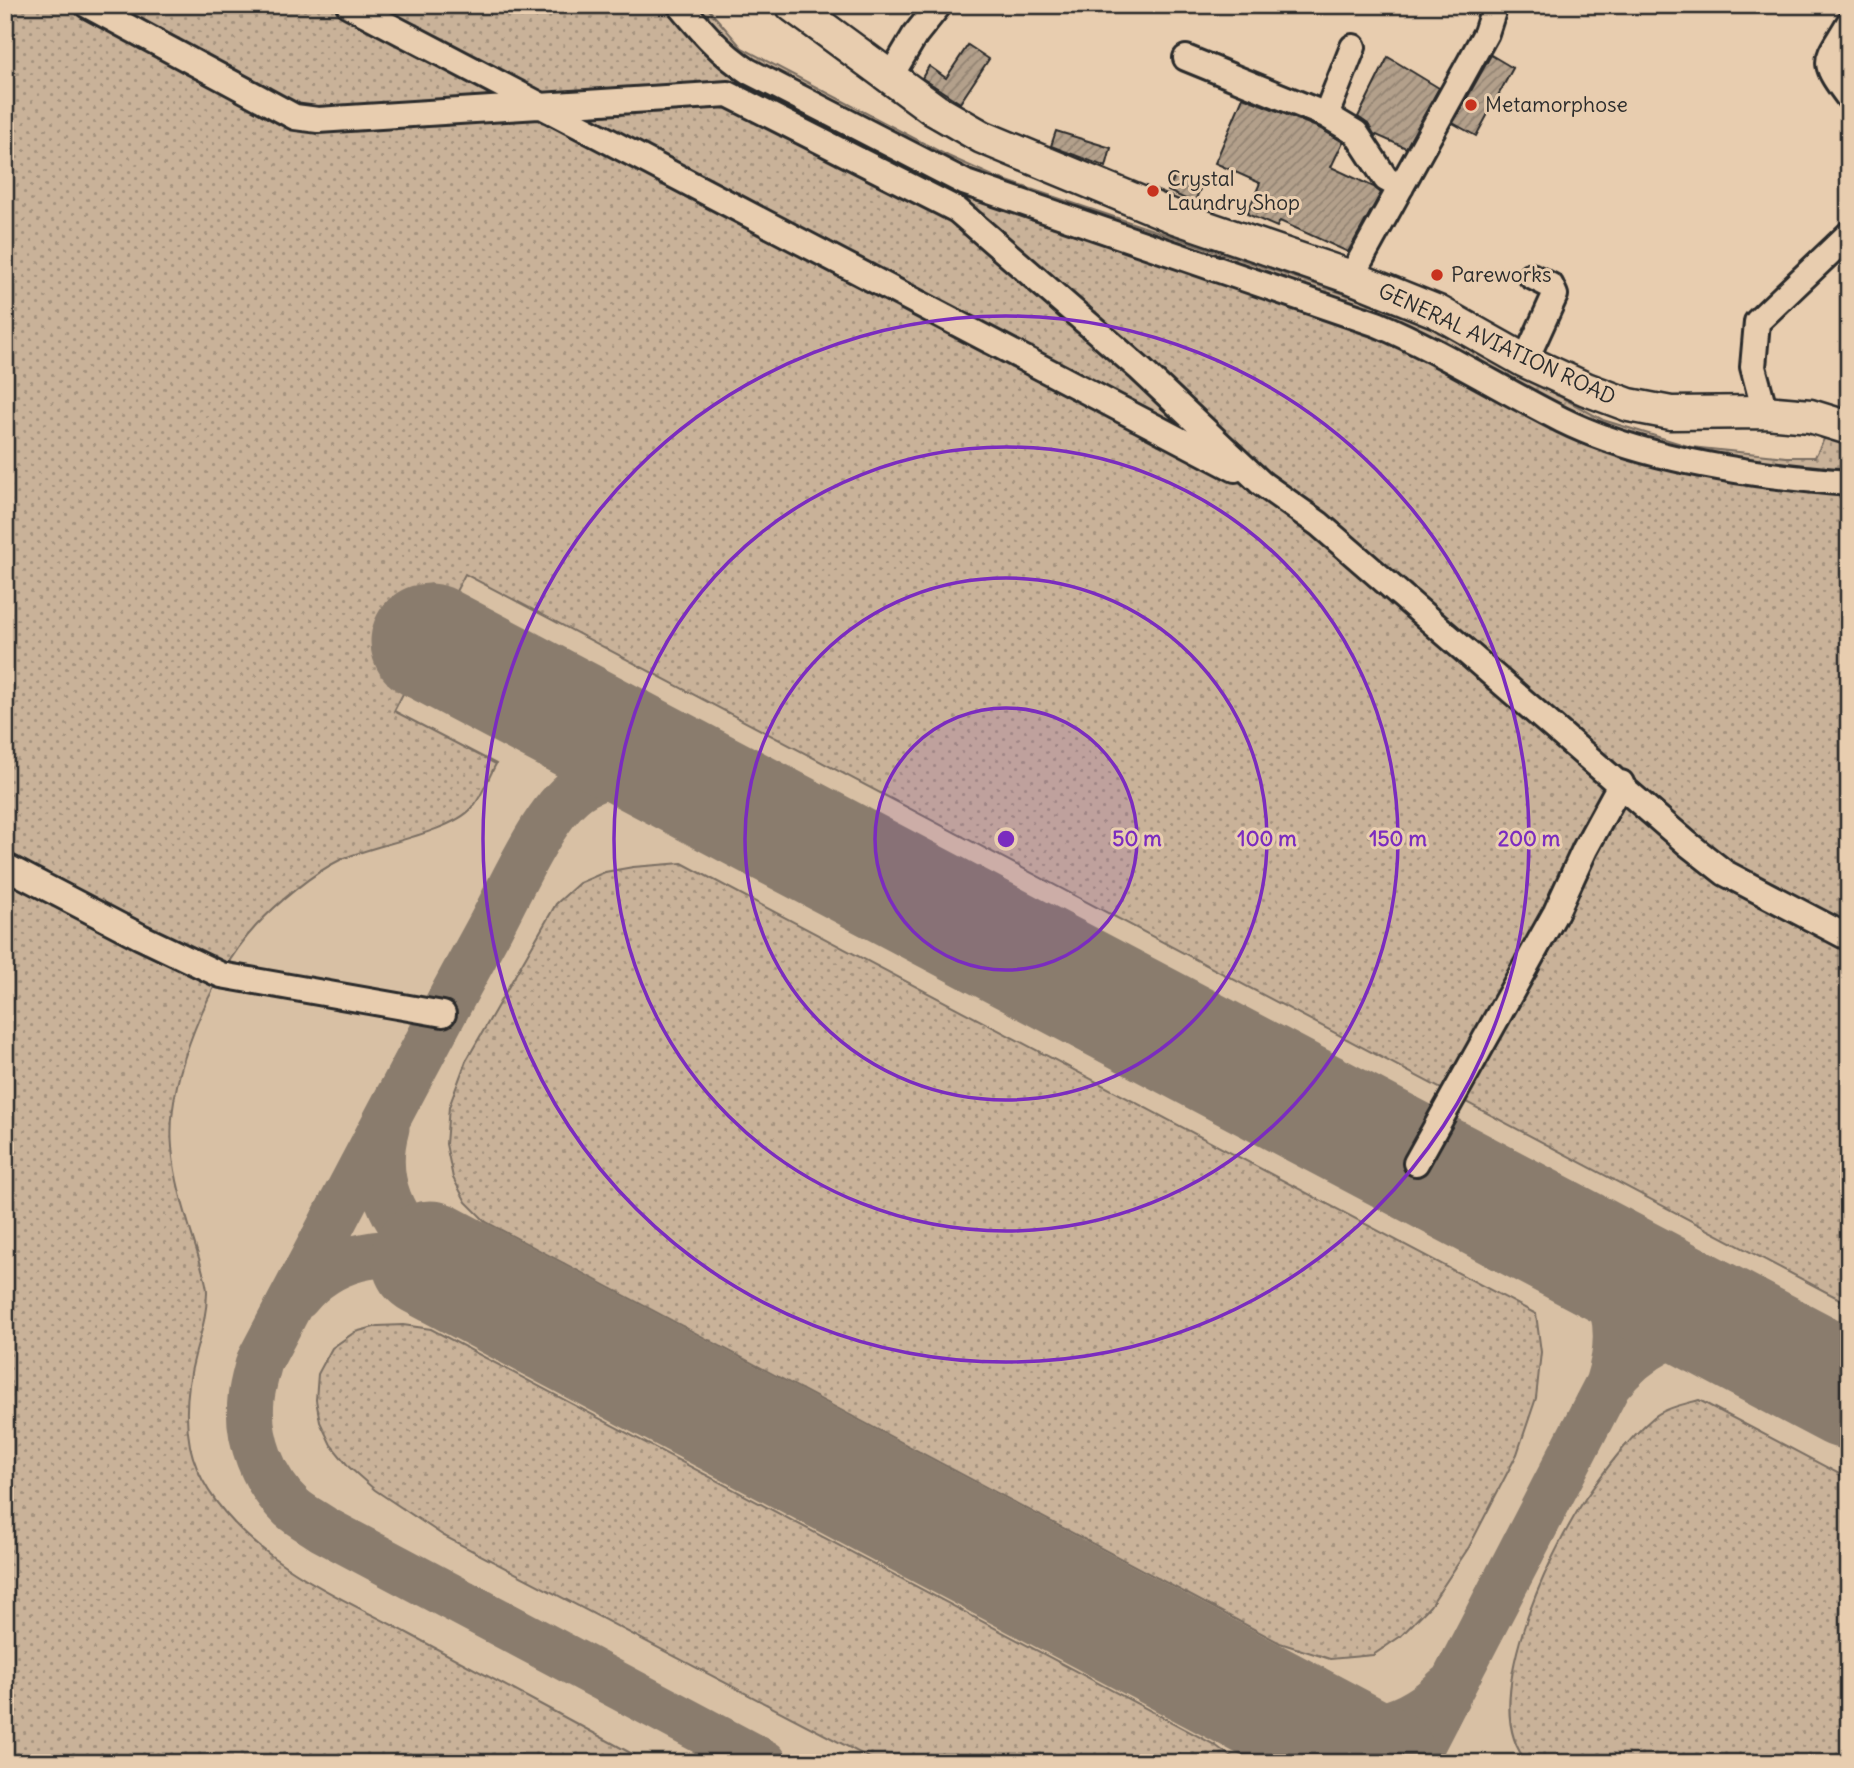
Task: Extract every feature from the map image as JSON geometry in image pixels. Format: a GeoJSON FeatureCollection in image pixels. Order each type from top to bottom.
{"type":"FeatureCollection","features":[{"type":"Feature","properties":{"kind":"main road","name":"GENERAL AVIATION ROAD"},"geometry":{"type":"LineString","coordinates":[[792,5],[934,110],[982,137],[1175,217],[1351,277],[1438,312],[1525,361],[1629,405],[1671,413],[1765,412],[1810,416],[1849,428]]}},
{"type":"Feature","properties":{"kind":"street"},"geometry":{"type":"LineString","coordinates":[[87,5],[295,117],[318,120],[728,94],[957,209],[1140,369],[1261,483]]}},
{"type":"Feature","properties":{"kind":"street"},"geometry":{"type":"LineString","coordinates":[[349,5],[1261,483],[1319,524],[1725,873],[1849,938]]}},
{"type":"Feature","properties":{"kind":"street"},"geometry":{"type":"LineString","coordinates":[[680,5],[730,60],[966,183],[1388,329],[1424,345],[1564,421],[1602,436],[1710,465],[1768,476],[1849,483]]}},
{"type":"Feature","properties":{"kind":"street"},"geometry":{"type":"LineString","coordinates":[[890,77],[915,35],[939,5]]}},
{"type":"Feature","properties":{"kind":"street"},"geometry":{"type":"LineString","coordinates":[[1351,277],[1486,33],[1495,5]]}},
{"type":"Feature","properties":{"kind":"street"},"geometry":{"type":"LineString","coordinates":[[1849,23],[1828,58],[1828,66],[1849,97]]}},
{"type":"Feature","properties":{"kind":"street"},"geometry":{"type":"LineString","coordinates":[[1326,115],[1353,47]]}},
{"type":"Feature","properties":{"kind":"street"},"geometry":{"type":"LineString","coordinates":[[1186,58],[1326,115],[1356,133],[1386,179],[1401,187]]}},
{"type":"Feature","properties":{"kind":"street"},"geometry":{"type":"LineString","coordinates":[[1765,412],[1753,367],[1757,322],[1849,234]]}},
{"type":"Feature","properties":{"kind":"street"},"geometry":{"type":"LineString","coordinates":[[1525,361],[1555,295],[1551,286],[1531,276]]}},
{"type":"Feature","properties":{"kind":"street"},"geometry":{"type":"LineString","coordinates":[[1416,1163],[1550,923],[1585,849],[1621,783]]}},
{"type":"Feature","properties":{"kind":"street"},"geometry":{"type":"LineString","coordinates":[[5,866],[141,937],[221,975],[443,1014]]}},
{"type":"Feature","properties":{"kind":"shaded area"},"geometry":{"type":"Polygon","coordinates":[[[5,5],[705,5],[742,48],[948,156],[995,177],[1413,317],[1603,420],[1691,447],[1786,457],[1815,457],[1827,433],[1849,445],[1849,1763],[5,1763],[5,5]]]}},
{"type":"Feature","properties":{"kind":"shaded area"},"geometry":{"type":"Polygon","coordinates":[[[5,5],[705,5],[742,48],[948,156],[995,177],[1413,317],[1603,420],[1691,447],[1786,457],[1815,457],[1827,433],[1849,445],[1849,1304],[465,574],[394,711],[496,764],[479,798],[472,808],[447,825],[340,860],[284,899],[256,926],[223,972],[208,1000],[184,1060],[172,1120],[172,1147],[180,1192],[207,1292],[205,1316],[188,1389],[188,1434],[195,1463],[211,1495],[234,1523],[274,1558],[324,1589],[649,1763],[5,1763],[5,5]]]}},
{"type":"Feature","properties":{"kind":"shaded area"},"geometry":{"type":"Polygon","coordinates":[[[682,863],[1536,1314],[1541,1352],[1536,1398],[1517,1454],[1469,1547],[1430,1606],[1401,1636],[1373,1655],[1330,1659],[1280,1643],[486,1222],[466,1202],[453,1178],[446,1144],[449,1107],[466,1061],[556,904],[579,883],[605,872],[682,863]]]}},
{"type":"Feature","properties":{"kind":"shaded area"},"geometry":{"type":"Polygon","coordinates":[[[403,1325],[431,1329],[1215,1745],[1239,1763],[879,1763],[444,1536],[375,1490],[349,1467],[331,1445],[320,1422],[316,1400],[318,1374],[332,1348],[355,1332],[378,1326],[403,1325]]]}},
{"type":"Feature","properties":{"kind":"shaded area"},"geometry":{"type":"Polygon","coordinates":[[[1699,1400],[1849,1479],[1849,1763],[1528,1763],[1514,1738],[1509,1705],[1513,1669],[1523,1630],[1553,1555],[1585,1499],[1635,1435],[1659,1414],[1699,1400]]]}},
{"type":"Feature","properties":{"kind":"building"},"geometry":{"type":"Polygon","coordinates":[[[968,45],[989,59],[960,103],[922,78],[929,66],[946,78],[968,45]]]}},
{"type":"Feature","properties":{"kind":"building"},"geometry":{"type":"Polygon","coordinates":[[[1491,55],[1513,68],[1476,136],[1453,123],[1491,55]]]}},
{"type":"Feature","properties":{"kind":"building"},"geometry":{"type":"Polygon","coordinates":[[[1388,57],[1439,88],[1406,148],[1374,134],[1368,124],[1358,117],[1388,57]]]}},
{"type":"Feature","properties":{"kind":"building"},"geometry":{"type":"Polygon","coordinates":[[[1243,97],[1319,128],[1343,142],[1331,167],[1381,193],[1348,252],[1280,221],[1277,227],[1247,214],[1260,183],[1215,163],[1243,97]]]}},
{"type":"Feature","properties":{"kind":"building"},"geometry":{"type":"Polygon","coordinates":[[[1056,131],[1111,148],[1106,167],[1051,146],[1056,131]]]}},
{"type":"Feature","properties":{"kind":"building"},"geometry":{"type":"Polygon","coordinates":[[[1175,175],[1201,187],[1194,203],[1168,191],[1175,175]]]}},
{"type":"Feature","properties":{"kind":"taxiway"},"geometry":{"type":"LineString","coordinates":[[689,779],[646,772],[603,776],[577,789],[564,801],[540,833],[259,1362],[252,1390],[250,1414],[255,1444],[265,1472],[282,1497],[299,1514],[764,1763]]}},
{"type":"Feature","properties":{"kind":"taxiway"},"geometry":{"type":"LineString","coordinates":[[386,1128],[381,1166],[388,1200],[405,1231],[430,1259]]}},
{"type":"Feature","properties":{"kind":"taxiway"},"geometry":{"type":"LineString","coordinates":[[1412,1763],[1608,1384],[1616,1345],[1613,1309],[1599,1277],[1573,1246]]}},
{"type":"Feature","properties":{"kind":"taxiway"},"geometry":{"type":"LineString","coordinates":[[297,1297],[325,1272],[358,1258],[393,1254],[430,1259]]}},
{"type":"Feature","properties":{"kind":"taxiway"},"geometry":{"type":"LineString","coordinates":[[1608,1384],[1633,1359],[1659,1341],[1689,1330],[1724,1326]]}},
{"type":"Feature","properties":{"kind":"taxiway"},"geometry":{"type":"LineString","coordinates":[[1309,1725],[1348,1729],[1383,1725],[1416,1712],[1447,1688]]}},
{"type":"Feature","properties":{"kind":"runway"},"geometry":{"type":"LineString","coordinates":[[429,642],[1849,1391]]}},
{"type":"Feature","properties":{"kind":"runway"},"geometry":{"type":"LineString","coordinates":[[430,1259],[1379,1763]]}},
{"type":"Feature","properties":{"kind":"place","name":"Metamorphose"},"geometry":{"type":"Point","coordinates":[1471,105]}},
{"type":"Feature","properties":{"kind":"place","name":"Crystal Laundry Shop"},"geometry":{"type":"Point","coordinates":[1153,191]}},
{"type":"Feature","properties":{"kind":"place","name":"Pareworks"},"geometry":{"type":"Point","coordinates":[1437,275]}}]}
